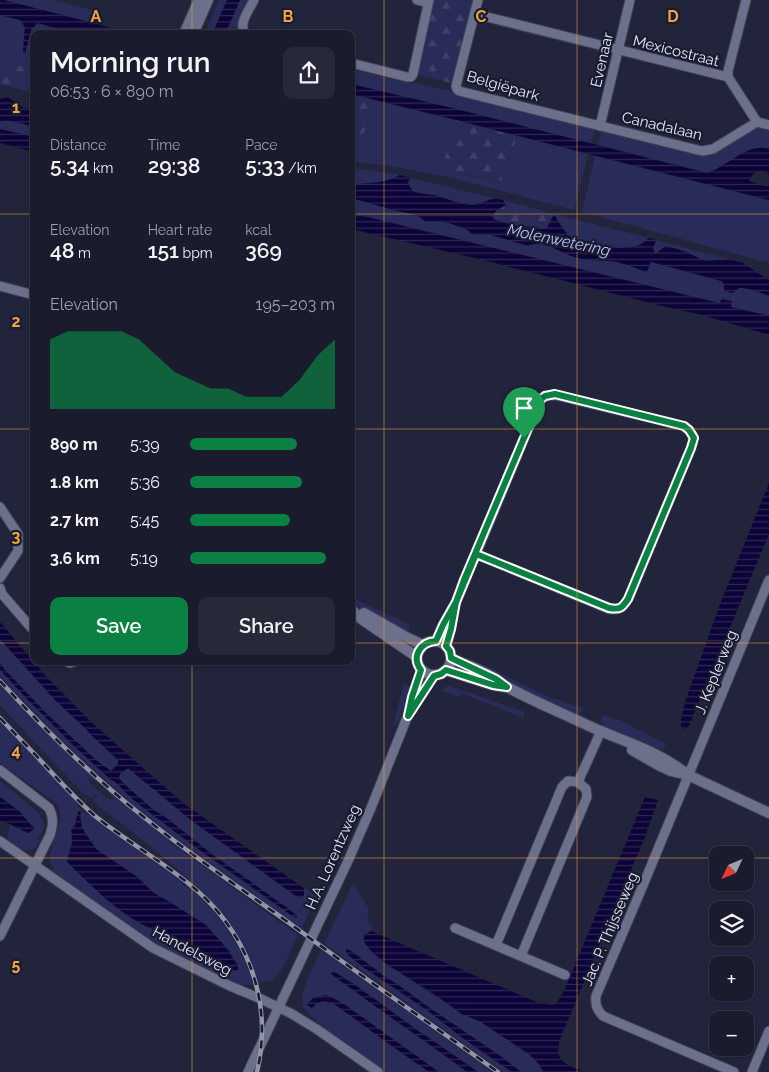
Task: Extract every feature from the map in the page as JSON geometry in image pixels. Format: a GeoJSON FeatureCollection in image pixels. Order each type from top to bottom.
{"type":"FeatureCollection","features":[{"type":"Feature","properties":{"kind":"street"},"geometry":{"type":"LineString","coordinates":[[186,30],[199,0]]}},
{"type":"Feature","properties":{"kind":"street"},"geometry":{"type":"LineString","coordinates":[[195,30],[208,0]]}},
{"type":"Feature","properties":{"kind":"street"},"geometry":{"type":"LineString","coordinates":[[244,30],[242,24],[254,0]]}},
{"type":"Feature","properties":{"kind":"street"},"geometry":{"type":"LineString","coordinates":[[355,64],[411,77],[429,1],[417,0]]}},
{"type":"Feature","properties":{"kind":"street","name":"Belgiëpark"},"geometry":{"type":"LineString","coordinates":[[478,0],[456,86],[457,89],[600,126]]}},
{"type":"Feature","properties":{"kind":"street","name":"Evenaar"},"geometry":{"type":"LineString","coordinates":[[600,126],[630,0]]}},
{"type":"Feature","properties":{"kind":"street","name":"Mexicostraat"},"geometry":{"type":"LineString","coordinates":[[746,0],[728,77],[757,122]]}},
{"type":"Feature","properties":{"kind":"street","name":"Mexicostraat"},"geometry":{"type":"LineString","coordinates":[[475,14],[728,77]]}},
{"type":"Feature","properties":{"kind":"street"},"geometry":{"type":"LineString","coordinates":[[757,122],[769,125]]}},
{"type":"Feature","properties":{"kind":"street","name":"Canadalaan"},"geometry":{"type":"LineString","coordinates":[[600,126],[702,151],[713,149],[757,122]]}},
{"type":"Feature","properties":{"kind":"street"},"geometry":{"type":"LineString","coordinates":[[0,286],[30,293]]}},
{"type":"Feature","properties":{"kind":"street"},"geometry":{"type":"LineString","coordinates":[[436,641],[456,602],[540,400],[545,396],[555,394],[684,426],[692,434],[694,438],[684,464],[628,599],[620,608],[616,610],[609,608],[476,554]]}},
{"type":"Feature","properties":{"kind":"street"},"geometry":{"type":"LineString","coordinates":[[0,507],[18,534],[18,551],[0,578]]}},
{"type":"Feature","properties":{"kind":"street","name":"J. Keplerweg"},"geometry":{"type":"LineString","coordinates":[[688,775],[769,580]]}},
{"type":"Feature","properties":{"kind":"street"},"geometry":{"type":"LineString","coordinates":[[0,588],[2,594],[30,626]]}},
{"type":"Feature","properties":{"kind":"street"},"geometry":{"type":"LineString","coordinates":[[446,646],[456,602]]}},
{"type":"Feature","properties":{"kind":"street"},"geometry":{"type":"LineString","coordinates":[[355,610],[423,645]]}},
{"type":"Feature","properties":{"kind":"street"},"geometry":{"type":"LineString","coordinates":[[355,612],[360,618],[417,657]]}},
{"type":"Feature","properties":{"kind":"street"},"geometry":{"type":"LineString","coordinates":[[436,641],[446,646],[450,651],[451,658],[446,670],[434,676],[421,670],[417,657],[418,651],[423,645],[436,641]]}},
{"type":"Feature","properties":{"kind":"street"},"geometry":{"type":"LineString","coordinates":[[451,658],[496,679],[507,687],[601,731],[660,766],[688,775],[769,813]]}},
{"type":"Feature","properties":{"kind":"street","name":"H.A. Lorentzweg"},"geometry":{"type":"LineString","coordinates":[[248,1072],[348,861],[371,808],[408,716],[421,670]]}},
{"type":"Feature","properties":{"kind":"street"},"geometry":{"type":"LineString","coordinates":[[446,670],[493,685],[507,687]]}},
{"type":"Feature","properties":{"kind":"street","name":"H.A. Lorentzweg"},"geometry":{"type":"LineString","coordinates":[[408,716],[434,676]]}},
{"type":"Feature","properties":{"kind":"street"},"geometry":{"type":"LineString","coordinates":[[578,782],[601,731]]}},
{"type":"Feature","properties":{"kind":"street"},"geometry":{"type":"LineString","coordinates":[[0,770],[49,808],[53,825],[50,835],[0,936]]}},
{"type":"Feature","properties":{"kind":"street","name":"Jac. P. Thijsseweg"},"geometry":{"type":"LineString","coordinates":[[688,775],[596,996],[595,1003],[598,1011],[603,1016],[734,1072]]}},
{"type":"Feature","properties":{"kind":"street"},"geometry":{"type":"LineString","coordinates":[[496,945],[562,787],[568,781],[578,782],[586,789],[587,797],[521,956]]}},
{"type":"Feature","properties":{"kind":"street","name":"Handelsweg"},"geometry":{"type":"LineString","coordinates":[[0,841],[153,948],[278,1008],[318,1030],[378,1072]]}},
{"type":"Feature","properties":{"kind":"street"},"geometry":{"type":"LineString","coordinates":[[455,928],[565,975]]}},
{"type":"Feature","properties":{"kind":"street"},"geometry":{"type":"LineString","coordinates":[[752,1072],[769,1032]]}},
{"type":"Feature","properties":{"kind":"green space"},"geometry":{"type":"Polygon","coordinates":[[[3,0],[52,0],[93,10],[90,22],[3,0]]]}},
{"type":"Feature","properties":{"kind":"green space"},"geometry":{"type":"Polygon","coordinates":[[[219,0],[227,0],[214,30],[206,30],[219,0]]]}},
{"type":"Feature","properties":{"kind":"green space"},"geometry":{"type":"Polygon","coordinates":[[[240,0],[251,0],[239,30],[227,30],[240,0]]]}},
{"type":"Feature","properties":{"kind":"green space"},"geometry":{"type":"Polygon","coordinates":[[[434,0],[474,0],[455,84],[419,75],[434,0]]]}},
{"type":"Feature","properties":{"kind":"green space"},"geometry":{"type":"Polygon","coordinates":[[[0,15],[20,20],[25,27],[23,52],[25,52],[30,34],[30,68],[0,60],[0,15]]]}},
{"type":"Feature","properties":{"kind":"green space"},"geometry":{"type":"Polygon","coordinates":[[[37,23],[63,30],[31,30],[37,23]]]}},
{"type":"Feature","properties":{"kind":"green space"},"geometry":{"type":"Polygon","coordinates":[[[0,60],[30,68],[30,92],[0,84],[0,60]]]}},
{"type":"Feature","properties":{"kind":"green space"},"geometry":{"type":"Polygon","coordinates":[[[355,70],[595,126],[591,144],[355,85],[355,70]]]}},
{"type":"Feature","properties":{"kind":"green space"},"geometry":{"type":"Polygon","coordinates":[[[355,95],[374,100],[357,155],[355,155],[355,95]]]}},
{"type":"Feature","properties":{"kind":"green space"},"geometry":{"type":"Polygon","coordinates":[[[374,100],[456,120],[442,166],[463,174],[501,181],[517,136],[588,154],[574,210],[452,178],[397,167],[355,162],[355,154],[357,154],[374,100]]]}},
{"type":"Feature","properties":{"kind":"green space"},"geometry":{"type":"Polygon","coordinates":[[[7,120],[30,126],[30,136],[0,129],[0,121],[7,120]]]}},
{"type":"Feature","properties":{"kind":"green space"},"geometry":{"type":"Polygon","coordinates":[[[456,120],[517,136],[501,181],[454,172],[442,166],[456,120]]]}},
{"type":"Feature","properties":{"kind":"green space"},"geometry":{"type":"Polygon","coordinates":[[[758,127],[769,129],[769,149],[753,149],[745,152],[707,173],[598,145],[602,129],[709,156],[758,127]]]}},
{"type":"Feature","properties":{"kind":"green space"},"geometry":{"type":"Polygon","coordinates":[[[595,156],[769,200],[769,263],[582,212],[595,156]]]}},
{"type":"Feature","properties":{"kind":"green space"},"geometry":{"type":"Polygon","coordinates":[[[355,169],[400,175],[384,181],[356,184],[355,169]]]}},
{"type":"Feature","properties":{"kind":"green space"},"geometry":{"type":"Polygon","coordinates":[[[411,178],[494,198],[473,205],[414,192],[408,184],[411,178]]]}},
{"type":"Feature","properties":{"kind":"green space"},"geometry":{"type":"Polygon","coordinates":[[[355,199],[417,215],[426,222],[449,223],[466,229],[473,235],[488,234],[525,245],[541,244],[578,258],[617,262],[647,272],[651,261],[721,281],[729,286],[751,289],[769,296],[769,316],[731,307],[731,301],[722,299],[719,303],[355,214],[355,199]]]}},
{"type":"Feature","properties":{"kind":"green space"},"geometry":{"type":"Polygon","coordinates":[[[503,200],[548,212],[536,215],[523,214],[512,209],[503,200]]]}},
{"type":"Feature","properties":{"kind":"green space"},"geometry":{"type":"Polygon","coordinates":[[[506,205],[517,212],[525,214],[554,214],[547,228],[540,229],[516,226],[493,219],[493,215],[497,210],[506,205]]]}},
{"type":"Feature","properties":{"kind":"green space"},"geometry":{"type":"Polygon","coordinates":[[[554,214],[649,238],[633,247],[625,248],[579,242],[570,237],[554,214]]]}},
{"type":"Feature","properties":{"kind":"green space"},"geometry":{"type":"Polygon","coordinates":[[[656,240],[728,259],[706,261],[663,248],[655,254],[653,248],[656,240]]]}},
{"type":"Feature","properties":{"kind":"green space"},"geometry":{"type":"Polygon","coordinates":[[[355,599],[411,625],[406,634],[355,605],[355,599]]]}},
{"type":"Feature","properties":{"kind":"green space"},"geometry":{"type":"Polygon","coordinates":[[[0,639],[56,701],[118,760],[114,769],[111,771],[97,761],[47,714],[5,670],[0,663],[0,639]]]}},
{"type":"Feature","properties":{"kind":"green space"},"geometry":{"type":"Polygon","coordinates":[[[472,660],[549,697],[584,708],[580,713],[574,714],[470,664],[472,660]]]}},
{"type":"Feature","properties":{"kind":"green space"},"geometry":{"type":"Polygon","coordinates":[[[0,669],[75,747],[124,791],[181,837],[291,915],[297,917],[289,909],[155,811],[124,784],[119,778],[120,772],[127,768],[130,770],[192,821],[296,896],[301,897],[304,888],[316,896],[301,929],[139,810],[51,731],[0,676],[0,669]]]}},
{"type":"Feature","properties":{"kind":"green space"},"geometry":{"type":"Polygon","coordinates":[[[404,684],[411,687],[398,723],[392,727],[404,684]]]}},
{"type":"Feature","properties":{"kind":"green space"},"geometry":{"type":"Polygon","coordinates":[[[0,685],[100,784],[90,778],[88,780],[99,792],[111,801],[114,799],[107,789],[177,847],[298,934],[277,976],[272,980],[260,982],[258,985],[246,949],[228,920],[206,895],[168,861],[97,805],[93,800],[96,794],[91,798],[74,784],[0,705],[0,685]]]}},
{"type":"Feature","properties":{"kind":"green space"},"geometry":{"type":"Polygon","coordinates":[[[447,686],[525,712],[523,718],[462,693],[459,697],[442,691],[447,686]]]}},
{"type":"Feature","properties":{"kind":"green space"},"geometry":{"type":"Polygon","coordinates":[[[603,715],[622,721],[666,744],[663,751],[636,739],[634,742],[621,737],[611,731],[603,726],[603,715]]]}},
{"type":"Feature","properties":{"kind":"green space"},"geometry":{"type":"Polygon","coordinates":[[[0,722],[78,803],[76,805],[87,815],[89,814],[172,873],[210,908],[235,941],[254,985],[238,984],[162,947],[52,871],[54,868],[49,858],[53,847],[50,845],[60,822],[57,806],[52,800],[0,763],[0,722]],[[80,811],[71,831],[72,843],[67,861],[95,889],[122,912],[155,930],[185,942],[213,962],[232,970],[238,966],[228,950],[214,934],[173,904],[154,893],[136,876],[96,849],[82,828],[80,811]]]}},
{"type":"Feature","properties":{"kind":"green space"},"geometry":{"type":"Polygon","coordinates":[[[0,781],[39,813],[45,826],[38,839],[40,840],[33,849],[25,850],[7,839],[10,824],[28,833],[35,828],[15,808],[0,797],[0,781]]]}},
{"type":"Feature","properties":{"kind":"green space"},"geometry":{"type":"Polygon","coordinates":[[[353,883],[369,910],[367,921],[373,925],[371,931],[364,934],[364,942],[385,963],[467,1016],[481,1022],[530,1055],[544,1072],[521,1072],[350,950],[346,953],[512,1072],[503,1072],[324,944],[353,883]]]}},
{"type":"Feature","properties":{"kind":"green space"},"geometry":{"type":"Polygon","coordinates":[[[321,950],[493,1072],[478,1072],[334,971],[331,974],[467,1072],[387,1072],[318,1023],[303,1007],[302,996],[307,980],[321,950]]]}},
{"type":"Feature","properties":{"kind":"water"},"geometry":{"type":"Polygon","coordinates":[[[0,0],[4,0],[120,30],[63,30],[37,23],[30,30],[25,53],[23,52],[25,27],[20,20],[0,15],[0,0]]]}},
{"type":"Feature","properties":{"kind":"water"},"geometry":{"type":"Polygon","coordinates":[[[227,0],[240,0],[227,30],[214,30],[227,0]]]}},
{"type":"Feature","properties":{"kind":"water"},"geometry":{"type":"Polygon","coordinates":[[[355,85],[707,173],[745,152],[761,148],[769,149],[769,175],[760,171],[753,175],[749,181],[769,187],[769,200],[355,95],[355,85]]]}},
{"type":"Feature","properties":{"kind":"water"},"geometry":{"type":"Polygon","coordinates":[[[8,97],[24,108],[30,109],[30,126],[17,122],[0,121],[0,99],[8,97]]]}},
{"type":"Feature","properties":{"kind":"water"},"geometry":{"type":"Polygon","coordinates":[[[0,129],[30,136],[30,151],[0,143],[0,129]]]}},
{"type":"Feature","properties":{"kind":"water","name":"Molenwetering"},"geometry":{"type":"Polygon","coordinates":[[[400,175],[411,178],[408,184],[414,192],[434,195],[463,204],[473,205],[494,199],[503,200],[506,205],[497,210],[493,218],[516,226],[544,229],[547,228],[554,214],[570,236],[579,242],[625,248],[633,247],[649,238],[656,240],[653,248],[655,254],[666,246],[687,252],[706,261],[728,259],[743,263],[769,280],[769,296],[743,288],[739,288],[733,293],[724,291],[724,284],[721,281],[651,262],[647,272],[617,262],[578,258],[541,244],[525,245],[488,234],[473,235],[466,229],[449,223],[426,222],[417,215],[355,199],[355,183],[384,181],[400,175]]]}},
{"type":"Feature","properties":{"kind":"water"},"geometry":{"type":"Polygon","coordinates":[[[355,214],[719,303],[722,299],[732,301],[731,307],[769,316],[769,335],[702,315],[355,230],[355,214]]]}},
{"type":"Feature","properties":{"kind":"water"},"geometry":{"type":"Polygon","coordinates":[[[769,483],[769,534],[688,728],[683,730],[681,720],[685,702],[720,604],[769,483]]]}},
{"type":"Feature","properties":{"kind":"water"},"geometry":{"type":"Polygon","coordinates":[[[0,622],[30,657],[30,665],[36,665],[88,719],[183,803],[304,888],[304,895],[301,897],[296,896],[192,821],[128,768],[120,774],[119,778],[124,784],[155,811],[289,909],[297,918],[142,807],[75,747],[2,672],[0,663],[47,714],[97,761],[111,771],[118,764],[118,760],[56,701],[0,639],[0,622]]]}},
{"type":"Feature","properties":{"kind":"water"},"geometry":{"type":"Polygon","coordinates":[[[0,797],[19,811],[35,828],[28,833],[0,821],[0,797]]]}},
{"type":"Feature","properties":{"kind":"water"},"geometry":{"type":"Polygon","coordinates":[[[645,797],[658,800],[645,837],[560,1039],[558,1048],[559,1056],[563,1061],[584,1072],[544,1072],[530,1055],[481,1022],[463,1015],[385,963],[366,945],[364,934],[371,931],[539,1003],[553,1005],[564,991],[645,797]]]}},
{"type":"Feature","properties":{"kind":"water"},"geometry":{"type":"Polygon","coordinates":[[[80,811],[82,828],[96,849],[136,876],[154,893],[206,925],[228,950],[238,966],[238,970],[224,968],[184,942],[134,920],[105,898],[70,865],[67,861],[72,843],[71,831],[80,811]]]}},
{"type":"Feature","properties":{"kind":"water"},"geometry":{"type":"Polygon","coordinates":[[[346,949],[521,1072],[512,1072],[464,1039],[427,1010],[363,967],[346,953],[346,949]]]}},
{"type":"Feature","properties":{"kind":"water"},"geometry":{"type":"Polygon","coordinates":[[[333,971],[478,1072],[467,1072],[331,974],[333,971]]]}},
{"type":"Feature","properties":{"kind":"water"},"geometry":{"type":"Polygon","coordinates":[[[326,995],[344,1004],[439,1072],[429,1072],[333,1003],[321,1002],[312,1008],[307,1005],[313,998],[326,995]]]}},
{"type":"Feature","properties":{"kind":"railway"},"geometry":{"type":"LineString","coordinates":[[0,681],[88,770],[163,832],[498,1072]]}},
{"type":"Feature","properties":{"kind":"railway"},"geometry":{"type":"LineString","coordinates":[[0,718],[89,811],[188,883],[208,901],[226,922],[240,944],[251,967],[258,992],[262,1018],[257,1072]]}},
{"type":"Feature","properties":{"kind":"route"},"geometry":{"type":"LineString","coordinates":[[524,438],[464,580],[456,602],[436,641],[426,643],[418,651],[417,661],[421,670],[408,716],[434,676],[446,670],[493,685],[507,687],[496,679],[451,658],[450,651],[446,646],[456,602],[476,554],[609,608],[616,610],[624,605],[694,438],[684,426],[555,394],[545,396],[540,400],[524,438]]}}]}
